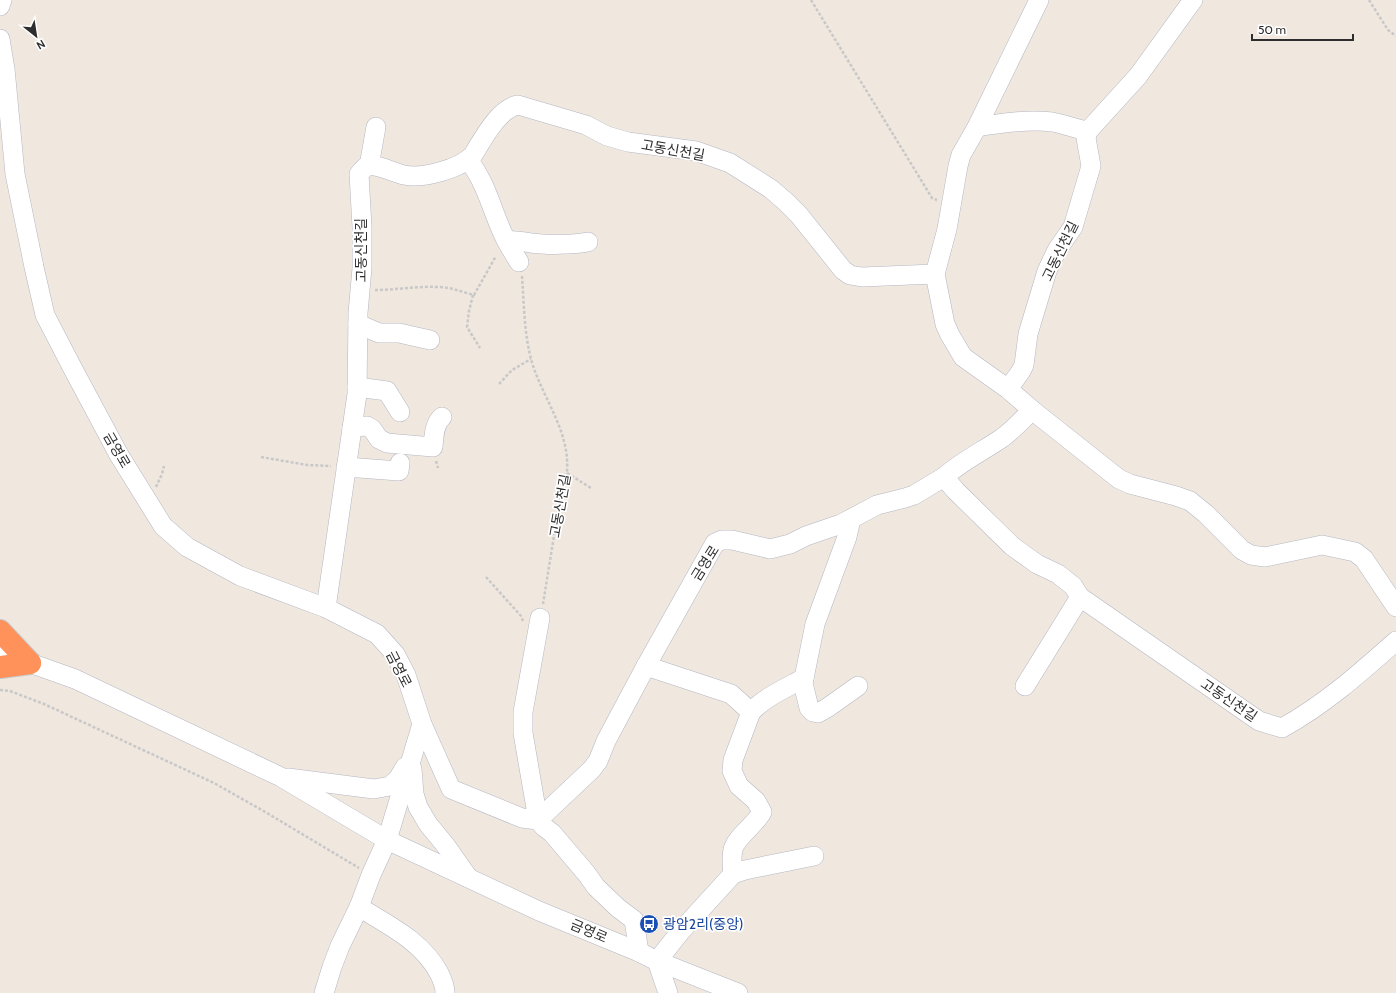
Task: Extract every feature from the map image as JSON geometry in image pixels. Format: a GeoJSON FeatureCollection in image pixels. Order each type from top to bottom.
{"type":"FeatureCollection","features":[{"type":"Feature","properties":{"kind":"highway"},"geometry":{"type":"LineString","coordinates":[[0,631],[30,663]]}},
{"type":"Feature","properties":{"kind":"highway"},"geometry":{"type":"LineString","coordinates":[[0,667],[30,663]]}},
{"type":"Feature","properties":{"kind":"street"},"geometry":{"type":"LineString","coordinates":[[0,6],[2,0]]}},
{"type":"Feature","properties":{"kind":"street"},"geometry":{"type":"LineString","coordinates":[[1039,0],[977,127],[961,155],[958,166],[947,229],[934,274],[945,324],[950,335],[963,357],[1008,389],[1032,410],[1120,479],[1130,484],[1190,501],[1206,514],[1242,550],[1251,555],[1265,557],[1322,546],[1355,552],[1364,559],[1396,607]]}},
{"type":"Feature","properties":{"kind":"street"},"geometry":{"type":"LineString","coordinates":[[977,127],[1018,122],[1050,122],[1088,131],[1138,76],[1193,0]]}},
{"type":"Feature","properties":{"kind":"street","name":"금영로"},"geometry":{"type":"LineString","coordinates":[[0,39],[5,69],[15,174],[34,267],[46,315],[72,369],[119,454],[163,526],[188,547],[240,576],[326,608],[377,634],[394,654],[406,675],[422,724],[451,789],[522,818],[538,820],[592,769],[598,761],[606,741],[646,666],[715,543],[722,540],[732,540],[770,549],[790,544],[806,536],[851,519]]}},
{"type":"Feature","properties":{"kind":"street","name":"고동신천길"},"geometry":{"type":"LineString","coordinates":[[468,160],[502,113],[511,106],[518,105],[586,125],[607,136],[628,142],[696,151],[730,163],[771,189],[786,202],[799,215],[843,270],[850,275],[862,277],[934,274]]}},
{"type":"Feature","properties":{"kind":"street"},"geometry":{"type":"LineString","coordinates":[[376,126],[369,166],[387,169],[402,175],[413,176],[429,175],[468,160],[473,166],[487,192],[506,241],[518,262]]}},
{"type":"Feature","properties":{"kind":"street","name":"고동신천길"},"geometry":{"type":"LineString","coordinates":[[1008,389],[1024,365],[1028,334],[1047,271],[1057,250],[1073,227],[1091,166],[1086,138],[1088,131]]}},
{"type":"Feature","properties":{"kind":"street","name":"고동신천길"},"geometry":{"type":"LineString","coordinates":[[326,608],[357,387],[362,227],[359,174],[364,168],[369,166]]}},
{"type":"Feature","properties":{"kind":"street"},"geometry":{"type":"LineString","coordinates":[[506,241],[520,240],[532,243],[570,244],[588,242]]}},
{"type":"Feature","properties":{"kind":"street"},"geometry":{"type":"LineString","coordinates":[[358,324],[379,334],[399,333],[430,340]]}},
{"type":"Feature","properties":{"kind":"street"},"geometry":{"type":"LineString","coordinates":[[357,387],[392,387],[400,412]]}},
{"type":"Feature","properties":{"kind":"street"},"geometry":{"type":"LineString","coordinates":[[858,686],[821,712],[813,712],[809,708],[803,683],[815,624],[847,537],[851,519],[877,505],[914,495],[1006,435],[1032,410]]}},
{"type":"Feature","properties":{"kind":"street"},"geometry":{"type":"LineString","coordinates":[[352,427],[367,426],[372,429],[379,439],[387,443],[433,446],[434,431],[439,419],[442,417]]}},
{"type":"Feature","properties":{"kind":"street"},"geometry":{"type":"LineString","coordinates":[[346,467],[399,471],[400,463]]}},
{"type":"Feature","properties":{"kind":"street","name":"고동신천길"},"geometry":{"type":"LineString","coordinates":[[944,476],[955,490],[1012,546],[1037,564],[1058,574],[1073,586],[1080,597],[1259,721],[1282,728],[1298,719],[1352,680],[1396,642]]}},
{"type":"Feature","properties":{"kind":"street"},"geometry":{"type":"LineString","coordinates":[[1025,686],[1080,597]]}},
{"type":"Feature","properties":{"kind":"street"},"geometry":{"type":"LineString","coordinates":[[540,618],[523,712],[523,733],[538,820],[552,833],[596,887],[618,908],[634,920],[639,952]]}},
{"type":"Feature","properties":{"kind":"street"},"geometry":{"type":"LineString","coordinates":[[0,654],[75,679],[281,777],[374,789],[390,786],[398,779],[412,756]]}},
{"type":"Feature","properties":{"kind":"street"},"geometry":{"type":"LineString","coordinates":[[646,666],[731,694],[751,712]]}},
{"type":"Feature","properties":{"kind":"street"},"geometry":{"type":"LineString","coordinates":[[733,874],[731,858],[733,846],[762,812],[756,801],[739,786],[732,771],[732,760],[751,712],[775,694],[804,678]]}},
{"type":"Feature","properties":{"kind":"street"},"geometry":{"type":"LineString","coordinates":[[324,993],[340,946],[359,907],[371,875],[387,840],[422,724]]}},
{"type":"Feature","properties":{"kind":"street"},"geometry":{"type":"LineString","coordinates":[[412,756],[414,794],[418,807],[428,824],[446,846],[466,876]]}},
{"type":"Feature","properties":{"kind":"street","name":"금영로"},"geometry":{"type":"LineString","coordinates":[[281,777],[387,840],[539,911],[639,952],[657,961],[738,993]]}},
{"type":"Feature","properties":{"kind":"street"},"geometry":{"type":"LineString","coordinates":[[668,993],[657,961],[681,931],[733,874],[745,870],[814,856]]}},
{"type":"Feature","properties":{"kind":"street"},"geometry":{"type":"LineString","coordinates":[[359,907],[411,940],[427,954],[443,981],[445,993]]}},
{"type":"Feature","properties":{"kind":"path"},"geometry":{"type":"LineString","coordinates":[[812,0],[932,198],[951,205]]}},
{"type":"Feature","properties":{"kind":"path"},"geometry":{"type":"LineString","coordinates":[[1369,0],[1388,30],[1396,36]]}},
{"type":"Feature","properties":{"kind":"path"},"geometry":{"type":"LineString","coordinates":[[480,348],[467,327],[469,311],[473,295],[486,275],[500,247],[506,241]]}},
{"type":"Feature","properties":{"kind":"path","name":"고동신천길"},"geometry":{"type":"LineString","coordinates":[[518,262],[522,274],[527,338],[531,359],[536,376],[552,409],[563,439],[566,453],[567,473],[562,486],[540,618]]}},
{"type":"Feature","properties":{"kind":"path"},"geometry":{"type":"LineString","coordinates":[[361,290],[392,290],[437,287],[453,288],[473,295]]}},
{"type":"Feature","properties":{"kind":"path"},"geometry":{"type":"LineString","coordinates":[[499,384],[512,370],[531,359]]}},
{"type":"Feature","properties":{"kind":"path"},"geometry":{"type":"LineString","coordinates":[[261,457],[307,465],[346,467]]}},
{"type":"Feature","properties":{"kind":"path"},"geometry":{"type":"LineString","coordinates":[[145,496],[156,487],[164,466]]}},
{"type":"Feature","properties":{"kind":"path"},"geometry":{"type":"LineString","coordinates":[[567,473],[591,488]]}},
{"type":"Feature","properties":{"kind":"path"},"geometry":{"type":"LineString","coordinates":[[486,577],[514,608]]}},
{"type":"Feature","properties":{"kind":"path"},"geometry":{"type":"LineString","coordinates":[[0,690],[10,691],[44,704],[214,783],[273,816],[371,875]]}},
{"type":"Feature","properties":{"kind":"place","name":"광암2리(중앙)"},"geometry":{"type":"Point","coordinates":[649,924]}}]}
